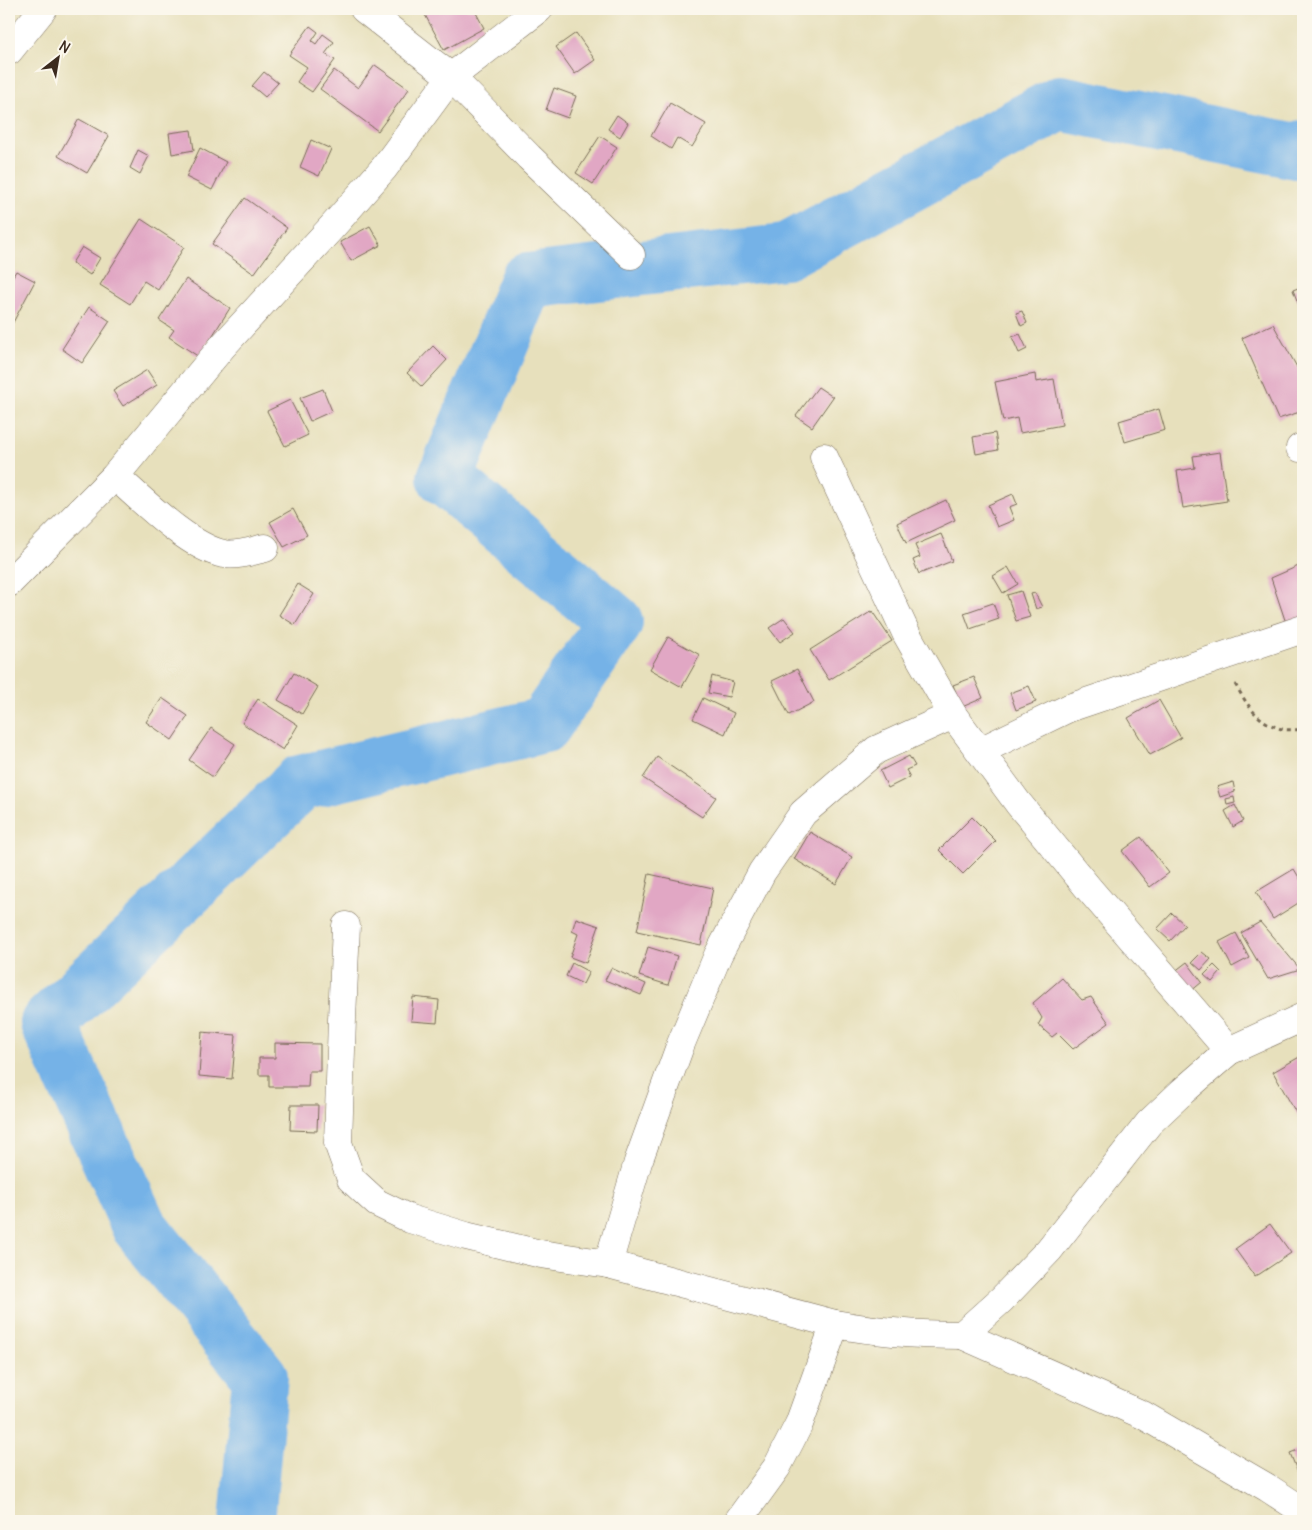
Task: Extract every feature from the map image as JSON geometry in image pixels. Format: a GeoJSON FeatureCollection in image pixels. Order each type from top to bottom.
{"type":"FeatureCollection","features":[{"type":"Feature","properties":{"kind":"street"},"geometry":{"type":"LineString","coordinates":[[364,9],[451,78],[630,255]]}},
{"type":"Feature","properties":{"kind":"street"},"geometry":{"type":"LineString","coordinates":[[9,583],[95,498],[222,347],[334,226],[384,168],[451,78],[539,9]]}},
{"type":"Feature","properties":{"kind":"street"},"geometry":{"type":"LineString","coordinates":[[9,51],[40,10]]}},
{"type":"Feature","properties":{"kind":"street"},"geometry":{"type":"LineString","coordinates":[[824,457],[908,635],[953,715],[1018,803],[1089,889],[1229,1051]]}},
{"type":"Feature","properties":{"kind":"street"},"geometry":{"type":"LineString","coordinates":[[114,476],[184,534],[212,550],[224,554],[235,554],[265,548]]}},
{"type":"Feature","properties":{"kind":"street"},"geometry":{"type":"LineString","coordinates":[[980,751],[1069,708],[1303,629]]}},
{"type":"Feature","properties":{"kind":"street"},"geometry":{"type":"LineString","coordinates":[[608,1264],[638,1162],[680,1046],[718,955],[762,872],[804,813],[876,750],[953,715]]}},
{"type":"Feature","properties":{"kind":"street"},"geometry":{"type":"LineString","coordinates":[[346,926],[338,1143],[351,1179],[377,1203],[410,1219],[466,1236],[541,1254],[608,1264],[835,1324],[916,1335],[962,1335],[1143,1415],[1268,1488],[1303,1511]]}},
{"type":"Feature","properties":{"kind":"street"},"geometry":{"type":"LineString","coordinates":[[962,1335],[1002,1299],[1049,1250],[1150,1123],[1229,1051],[1303,1017]]}},
{"type":"Feature","properties":{"kind":"street"},"geometry":{"type":"LineString","coordinates":[[738,1521],[776,1467],[799,1424],[835,1324]]}},
{"type":"Feature","properties":{"kind":"path"},"geometry":{"type":"LineString","coordinates":[[1219,658],[1248,705],[1261,720],[1280,729],[1303,730]]}},
{"type":"Feature","properties":{"kind":"building"},"geometry":{"type":"Polygon","coordinates":[[[432,9],[474,9],[484,28],[444,50],[424,13],[432,9]]]}},
{"type":"Feature","properties":{"kind":"building"},"geometry":{"type":"Polygon","coordinates":[[[826,9],[839,9],[829,14],[826,9]]]}},
{"type":"Feature","properties":{"kind":"building"},"geometry":{"type":"Polygon","coordinates":[[[310,26],[318,32],[312,41],[316,44],[323,34],[334,42],[325,54],[335,60],[312,92],[297,82],[307,67],[289,55],[310,26]]]}},
{"type":"Feature","properties":{"kind":"building"},"geometry":{"type":"Polygon","coordinates":[[[576,33],[595,60],[575,74],[556,47],[576,33]]]}},
{"type":"Feature","properties":{"kind":"building"},"geometry":{"type":"Polygon","coordinates":[[[375,65],[409,89],[378,131],[320,89],[334,70],[358,88],[375,65]]]}},
{"type":"Feature","properties":{"kind":"building"},"geometry":{"type":"Polygon","coordinates":[[[264,72],[278,83],[265,97],[252,86],[264,72]]]}},
{"type":"Feature","properties":{"kind":"building"},"geometry":{"type":"Polygon","coordinates":[[[554,88],[576,96],[568,118],[546,110],[554,88]]]}},
{"type":"Feature","properties":{"kind":"building"},"geometry":{"type":"Polygon","coordinates":[[[670,103],[706,124],[692,147],[677,138],[671,149],[651,136],[670,103]]]}},
{"type":"Feature","properties":{"kind":"building"},"geometry":{"type":"Polygon","coordinates":[[[617,115],[628,123],[620,137],[608,129],[617,115]]]}},
{"type":"Feature","properties":{"kind":"building"},"geometry":{"type":"Polygon","coordinates":[[[79,119],[109,136],[87,173],[58,156],[79,119]]]}},
{"type":"Feature","properties":{"kind":"building"},"geometry":{"type":"Polygon","coordinates":[[[191,130],[194,150],[172,154],[169,133],[191,130]]]}},
{"type":"Feature","properties":{"kind":"building"},"geometry":{"type":"Polygon","coordinates":[[[600,136],[617,147],[593,184],[576,173],[600,136]]]}},
{"type":"Feature","properties":{"kind":"building"},"geometry":{"type":"Polygon","coordinates":[[[311,140],[331,149],[319,176],[300,167],[311,140]]]}},
{"type":"Feature","properties":{"kind":"building"},"geometry":{"type":"Polygon","coordinates":[[[200,148],[226,162],[212,190],[186,177],[200,148]]]}},
{"type":"Feature","properties":{"kind":"building"},"geometry":{"type":"Polygon","coordinates":[[[138,150],[149,156],[140,174],[130,168],[138,150]]]}},
{"type":"Feature","properties":{"kind":"building"},"geometry":{"type":"Polygon","coordinates":[[[245,198],[287,228],[254,274],[212,244],[245,198]]]}},
{"type":"Feature","properties":{"kind":"building"},"geometry":{"type":"Polygon","coordinates":[[[141,219],[184,247],[158,290],[144,281],[130,304],[100,285],[141,219]]]}},
{"type":"Feature","properties":{"kind":"building"},"geometry":{"type":"Polygon","coordinates":[[[370,226],[381,245],[351,261],[340,242],[370,226]]]}},
{"type":"Feature","properties":{"kind":"building"},"geometry":{"type":"Polygon","coordinates":[[[82,247],[100,258],[90,275],[72,263],[82,247]]]}},
{"type":"Feature","properties":{"kind":"building"},"geometry":{"type":"Polygon","coordinates":[[[16,271],[35,281],[9,330],[9,283],[16,271]]]}},
{"type":"Feature","properties":{"kind":"building"},"geometry":{"type":"Polygon","coordinates":[[[186,279],[230,308],[199,357],[169,337],[174,330],[159,320],[186,279]]]}},
{"type":"Feature","properties":{"kind":"building"},"geometry":{"type":"Polygon","coordinates":[[[1303,286],[1303,316],[1293,290],[1303,286]]]}},
{"type":"Feature","properties":{"kind":"building"},"geometry":{"type":"Polygon","coordinates":[[[89,307],[110,321],[82,363],[62,349],[89,307]]]}},
{"type":"Feature","properties":{"kind":"building"},"geometry":{"type":"Polygon","coordinates":[[[1022,311],[1027,323],[1021,326],[1016,313],[1022,311]]]}},
{"type":"Feature","properties":{"kind":"building"},"geometry":{"type":"Polygon","coordinates":[[[1273,324],[1303,378],[1303,411],[1278,419],[1242,338],[1273,324]]]}},
{"type":"Feature","properties":{"kind":"building"},"geometry":{"type":"Polygon","coordinates":[[[1020,334],[1027,349],[1019,353],[1012,337],[1020,334]]]}},
{"type":"Feature","properties":{"kind":"building"},"geometry":{"type":"Polygon","coordinates":[[[433,346],[447,360],[422,387],[407,373],[433,346]]]}},
{"type":"Feature","properties":{"kind":"building"},"geometry":{"type":"Polygon","coordinates":[[[147,370],[157,385],[123,406],[113,391],[147,370]]]}},
{"type":"Feature","properties":{"kind":"building"},"geometry":{"type":"Polygon","coordinates":[[[1035,374],[1036,382],[1054,379],[1062,425],[1020,433],[1017,418],[1003,421],[995,382],[1035,374]]]}},
{"type":"Feature","properties":{"kind":"building"},"geometry":{"type":"Polygon","coordinates":[[[818,387],[833,397],[812,427],[796,416],[818,387]]]}},
{"type":"Feature","properties":{"kind":"building"},"geometry":{"type":"Polygon","coordinates":[[[323,389],[332,411],[310,421],[300,398],[323,389]]]}},
{"type":"Feature","properties":{"kind":"building"},"geometry":{"type":"Polygon","coordinates":[[[290,400],[308,435],[285,446],[267,411],[290,400]]]}},
{"type":"Feature","properties":{"kind":"building"},"geometry":{"type":"Polygon","coordinates":[[[1159,409],[1165,430],[1125,442],[1119,421],[1159,409]]]}},
{"type":"Feature","properties":{"kind":"building"},"geometry":{"type":"Polygon","coordinates":[[[995,433],[998,450],[976,454],[973,437],[995,433]]]}},
{"type":"Feature","properties":{"kind":"building"},"geometry":{"type":"Polygon","coordinates":[[[1220,452],[1227,501],[1183,508],[1177,471],[1195,468],[1193,456],[1220,452]]]}},
{"type":"Feature","properties":{"kind":"building"},"geometry":{"type":"Polygon","coordinates":[[[1013,494],[1017,504],[1009,507],[1014,520],[997,527],[988,505],[1013,494]]]}},
{"type":"Feature","properties":{"kind":"building"},"geometry":{"type":"Polygon","coordinates":[[[946,500],[955,520],[906,543],[897,523],[946,500]]]}},
{"type":"Feature","properties":{"kind":"building"},"geometry":{"type":"Polygon","coordinates":[[[293,509],[307,535],[284,547],[270,522],[293,509]]]}},
{"type":"Feature","properties":{"kind":"building"},"geometry":{"type":"Polygon","coordinates":[[[941,534],[952,561],[919,574],[913,560],[920,557],[915,545],[941,534]]]}},
{"type":"Feature","properties":{"kind":"building"},"geometry":{"type":"Polygon","coordinates":[[[1303,564],[1303,620],[1287,626],[1271,578],[1303,564]]]}},
{"type":"Feature","properties":{"kind":"building"},"geometry":{"type":"Polygon","coordinates":[[[1008,567],[1018,584],[1003,593],[993,576],[1008,567]]]}},
{"type":"Feature","properties":{"kind":"building"},"geometry":{"type":"Polygon","coordinates":[[[298,584],[314,594],[295,625],[279,615],[298,584]]]}},
{"type":"Feature","properties":{"kind":"building"},"geometry":{"type":"Polygon","coordinates":[[[1021,591],[1030,617],[1016,621],[1007,595],[1021,591]]]}},
{"type":"Feature","properties":{"kind":"building"},"geometry":{"type":"Polygon","coordinates":[[[1035,593],[1042,607],[1036,609],[1031,594],[1035,593]]]}},
{"type":"Feature","properties":{"kind":"building"},"geometry":{"type":"Polygon","coordinates":[[[993,603],[999,619],[970,629],[964,613],[993,603]]]}},
{"type":"Feature","properties":{"kind":"building"},"geometry":{"type":"Polygon","coordinates":[[[872,611],[892,641],[829,680],[810,650],[872,611]]]}},
{"type":"Feature","properties":{"kind":"building"},"geometry":{"type":"Polygon","coordinates":[[[784,618],[795,632],[780,642],[769,628],[784,618]]]}},
{"type":"Feature","properties":{"kind":"building"},"geometry":{"type":"Polygon","coordinates":[[[668,637],[700,655],[682,687],[650,669],[668,637]]]}},
{"type":"Feature","properties":{"kind":"building"},"geometry":{"type":"Polygon","coordinates":[[[797,669],[814,702],[789,715],[772,681],[797,669]]]}},
{"type":"Feature","properties":{"kind":"building"},"geometry":{"type":"Polygon","coordinates":[[[294,673],[318,687],[302,714],[278,700],[294,673]]]}},
{"type":"Feature","properties":{"kind":"building"},"geometry":{"type":"Polygon","coordinates":[[[712,676],[733,682],[729,697],[708,693],[712,676]]]}},
{"type":"Feature","properties":{"kind":"building"},"geometry":{"type":"Polygon","coordinates":[[[974,677],[983,698],[962,707],[953,685],[974,677]]]}},
{"type":"Feature","properties":{"kind":"building"},"geometry":{"type":"Polygon","coordinates":[[[1029,686],[1036,702],[1016,710],[1010,693],[1029,686]]]}},
{"type":"Feature","properties":{"kind":"building"},"geometry":{"type":"Polygon","coordinates":[[[162,698],[188,716],[172,740],[146,722],[162,698]]]}},
{"type":"Feature","properties":{"kind":"building"},"geometry":{"type":"Polygon","coordinates":[[[703,698],[734,713],[725,734],[693,719],[703,698]]]}},
{"type":"Feature","properties":{"kind":"building"},"geometry":{"type":"Polygon","coordinates":[[[258,699],[298,725],[283,750],[242,723],[258,699]]]}},
{"type":"Feature","properties":{"kind":"building"},"geometry":{"type":"Polygon","coordinates":[[[1159,700],[1181,738],[1150,755],[1128,718],[1159,700]]]}},
{"type":"Feature","properties":{"kind":"building"},"geometry":{"type":"Polygon","coordinates":[[[211,728],[235,744],[213,777],[189,760],[211,728]]]}},
{"type":"Feature","properties":{"kind":"building"},"geometry":{"type":"Polygon","coordinates":[[[909,756],[915,766],[906,770],[910,777],[888,788],[880,771],[909,756]]]}},
{"type":"Feature","properties":{"kind":"building"},"geometry":{"type":"Polygon","coordinates":[[[657,757],[716,797],[702,817],[643,778],[657,757]]]}},
{"type":"Feature","properties":{"kind":"building"},"geometry":{"type":"Polygon","coordinates":[[[1233,782],[1235,792],[1220,797],[1217,787],[1233,782]]]}},
{"type":"Feature","properties":{"kind":"building"},"geometry":{"type":"Polygon","coordinates":[[[1234,797],[1235,803],[1227,805],[1226,799],[1234,797]]]}},
{"type":"Feature","properties":{"kind":"building"},"geometry":{"type":"Polygon","coordinates":[[[1235,805],[1243,821],[1233,827],[1225,811],[1235,805]]]}},
{"type":"Feature","properties":{"kind":"building"},"geometry":{"type":"Polygon","coordinates":[[[972,817],[996,841],[963,874],[939,850],[972,817]]]}},
{"type":"Feature","properties":{"kind":"building"},"geometry":{"type":"Polygon","coordinates":[[[810,832],[852,857],[836,884],[794,859],[810,832]]]}},
{"type":"Feature","properties":{"kind":"building"},"geometry":{"type":"Polygon","coordinates":[[[1141,837],[1169,873],[1150,887],[1122,851],[1141,837]]]}},
{"type":"Feature","properties":{"kind":"building"},"geometry":{"type":"Polygon","coordinates":[[[1294,869],[1303,884],[1303,900],[1273,919],[1256,892],[1294,869]]]}},
{"type":"Feature","properties":{"kind":"building"},"geometry":{"type":"Polygon","coordinates":[[[649,874],[713,888],[701,945],[637,931],[649,874]]]}},
{"type":"Feature","properties":{"kind":"building"},"geometry":{"type":"Polygon","coordinates":[[[1172,913],[1185,925],[1170,941],[1157,929],[1172,913]]]}},
{"type":"Feature","properties":{"kind":"building"},"geometry":{"type":"Polygon","coordinates":[[[576,918],[599,926],[586,963],[570,957],[578,934],[572,931],[576,918]]]}},
{"type":"Feature","properties":{"kind":"building"},"geometry":{"type":"Polygon","coordinates":[[[1260,922],[1300,969],[1268,979],[1241,933],[1260,922]]]}},
{"type":"Feature","properties":{"kind":"building"},"geometry":{"type":"Polygon","coordinates":[[[1236,933],[1249,958],[1232,967],[1219,942],[1236,933]]]}},
{"type":"Feature","properties":{"kind":"building"},"geometry":{"type":"Polygon","coordinates":[[[648,947],[677,956],[668,985],[639,976],[648,947]]]}},
{"type":"Feature","properties":{"kind":"building"},"geometry":{"type":"Polygon","coordinates":[[[1202,952],[1211,959],[1201,970],[1192,962],[1202,952]]]}},
{"type":"Feature","properties":{"kind":"building"},"geometry":{"type":"Polygon","coordinates":[[[1187,962],[1202,982],[1190,992],[1174,972],[1187,962]]]}},
{"type":"Feature","properties":{"kind":"building"},"geometry":{"type":"Polygon","coordinates":[[[572,963],[589,972],[583,984],[566,976],[572,963]]]}},
{"type":"Feature","properties":{"kind":"building"},"geometry":{"type":"Polygon","coordinates":[[[1214,965],[1221,972],[1212,982],[1204,975],[1214,965]]]}},
{"type":"Feature","properties":{"kind":"building"},"geometry":{"type":"Polygon","coordinates":[[[611,968],[646,984],[641,995],[605,980],[611,968]]]}},
{"type":"Feature","properties":{"kind":"building"},"geometry":{"type":"Polygon","coordinates":[[[1062,978],[1082,1000],[1091,997],[1109,1023],[1073,1049],[1057,1033],[1052,1037],[1038,1025],[1042,1018],[1033,1003],[1062,978]]]}},
{"type":"Feature","properties":{"kind":"building"},"geometry":{"type":"Polygon","coordinates":[[[413,997],[439,1000],[437,1023],[411,1021],[413,997]]]}},
{"type":"Feature","properties":{"kind":"building"},"geometry":{"type":"Polygon","coordinates":[[[202,1032],[236,1035],[232,1079],[199,1076],[202,1032]]]}},
{"type":"Feature","properties":{"kind":"building"},"geometry":{"type":"Polygon","coordinates":[[[275,1043],[320,1044],[320,1071],[309,1071],[308,1087],[269,1087],[269,1075],[259,1075],[259,1058],[275,1058],[275,1043]]]}},
{"type":"Feature","properties":{"kind":"building"},"geometry":{"type":"Polygon","coordinates":[[[1303,1055],[1303,1116],[1299,1118],[1273,1072],[1303,1055]]]}},
{"type":"Feature","properties":{"kind":"building"},"geometry":{"type":"Polygon","coordinates":[[[291,1105],[318,1105],[317,1131],[290,1130],[291,1105]]]}},
{"type":"Feature","properties":{"kind":"building"},"geometry":{"type":"Polygon","coordinates":[[[1270,1224],[1291,1253],[1255,1277],[1235,1249],[1270,1224]]]}},
{"type":"Feature","properties":{"kind":"building"},"geometry":{"type":"Polygon","coordinates":[[[1303,1448],[1303,1483],[1302,1483],[1290,1453],[1303,1448]]]}},
{"type":"Feature","properties":{"kind":"waterway"},"geometry":{"type":"LineString","coordinates":[[247,1521],[260,1377],[139,1226],[48,1023],[300,783],[544,725],[615,622],[445,478],[527,281],[785,252],[1060,103],[1296,151],[1303,148]]}}]}
